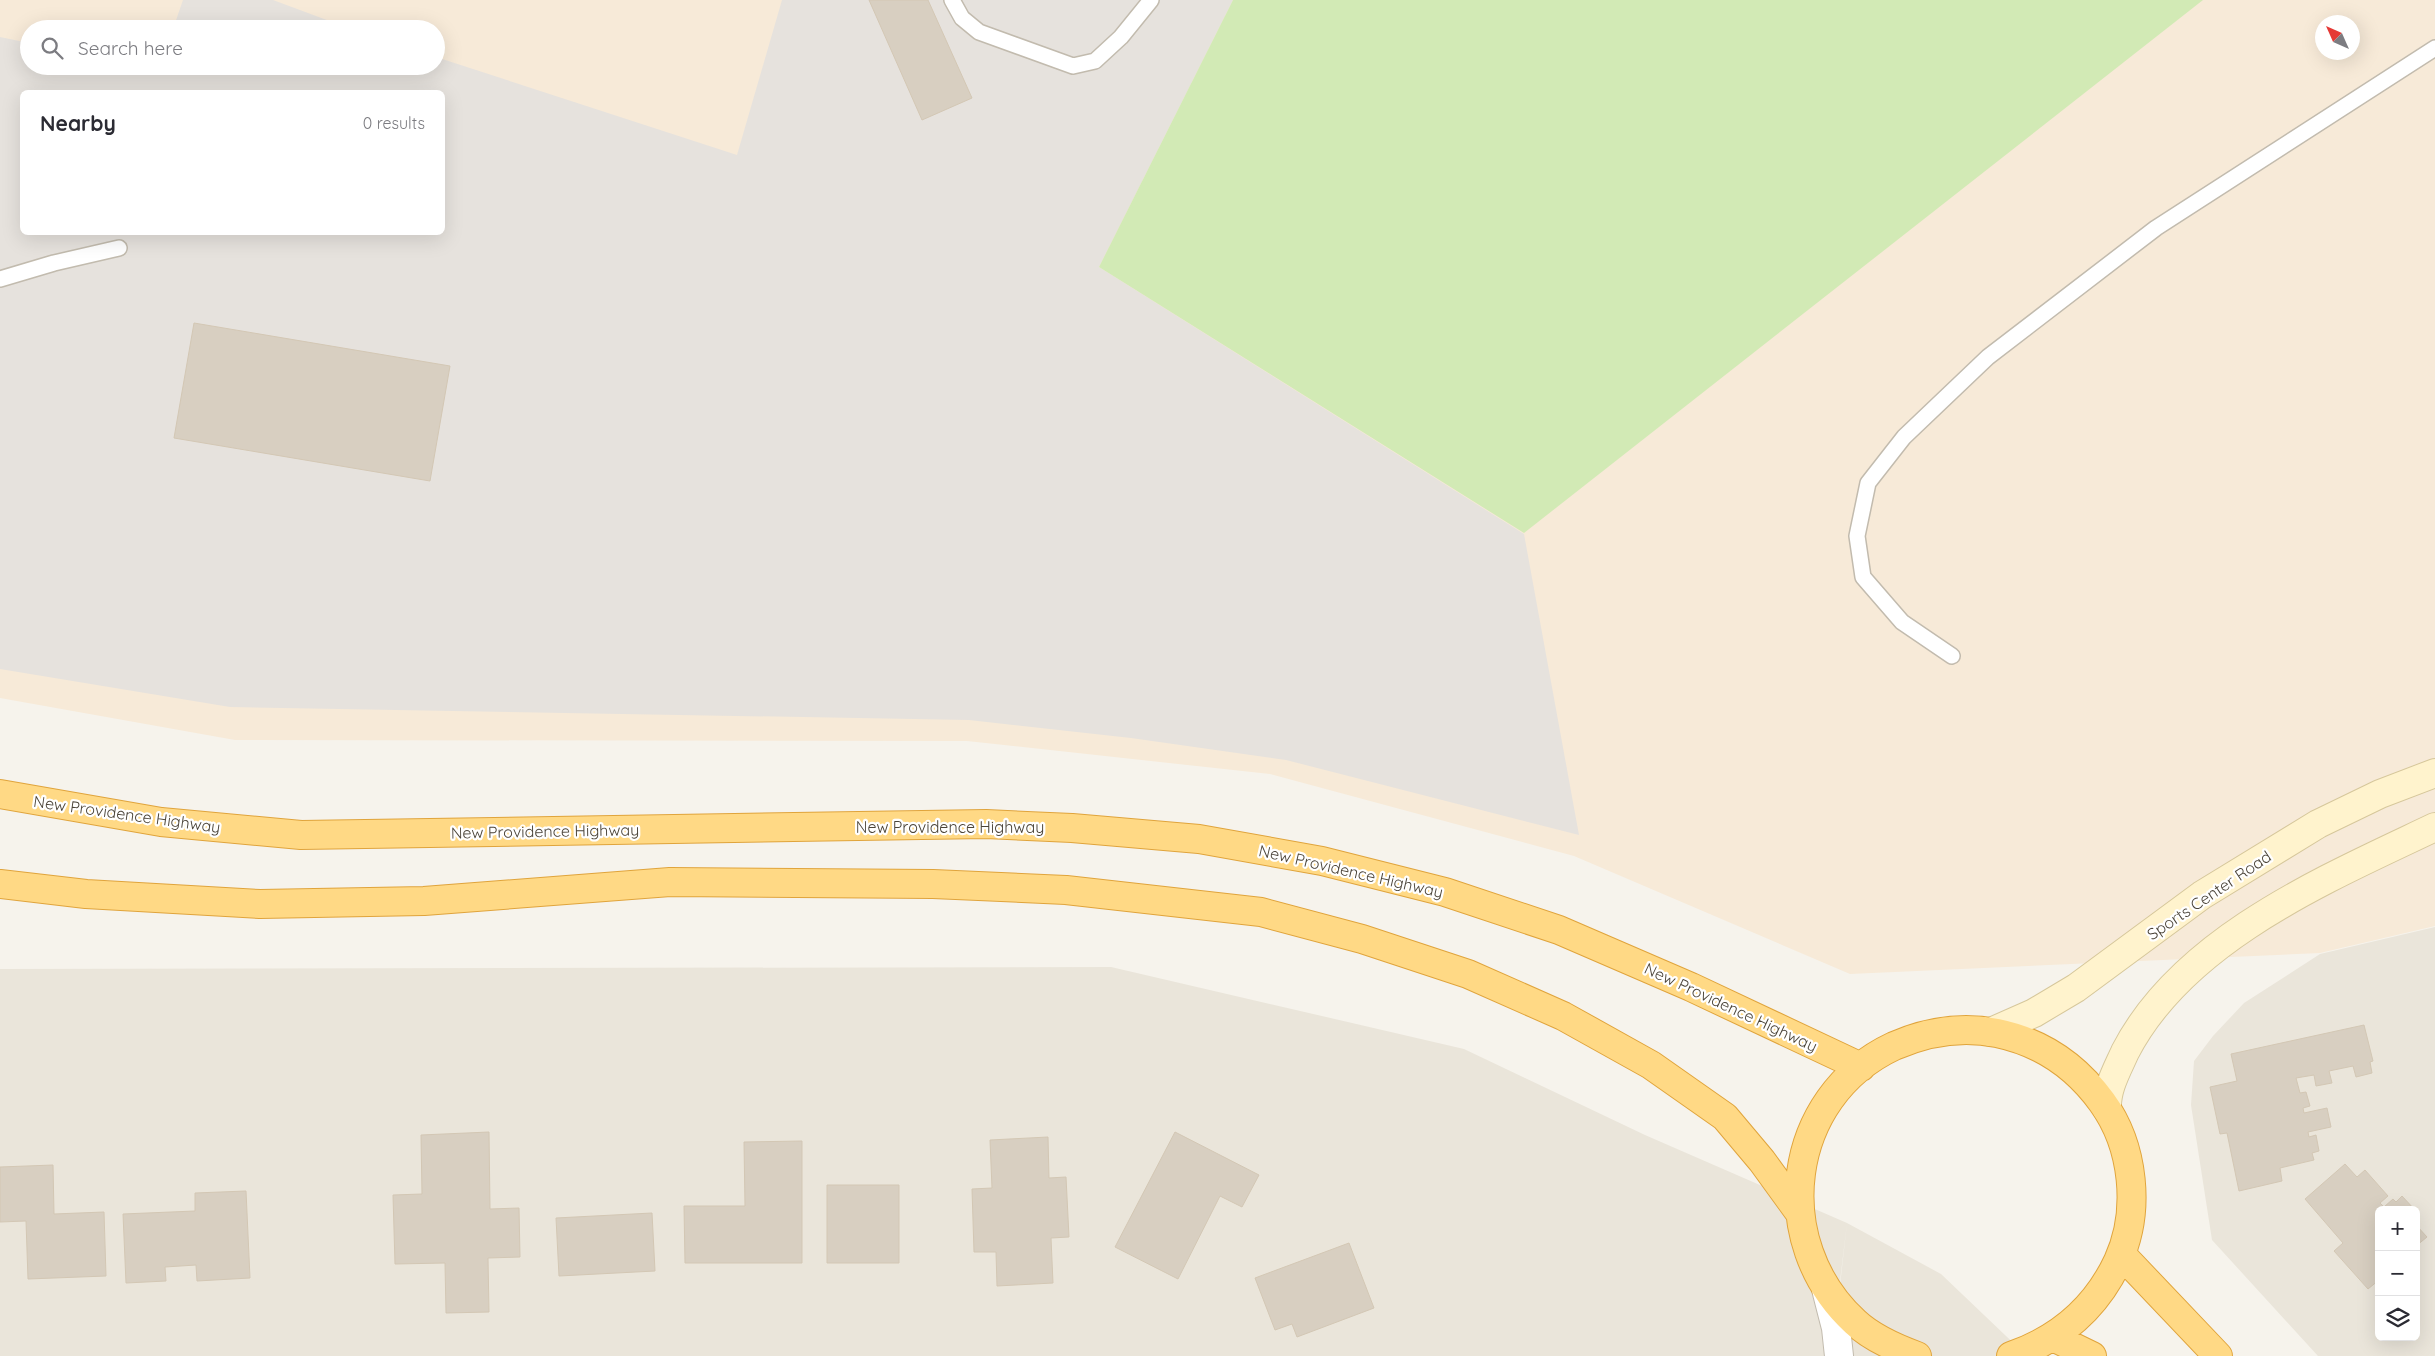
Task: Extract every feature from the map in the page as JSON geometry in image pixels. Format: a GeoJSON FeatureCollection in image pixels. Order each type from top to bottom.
{"type":"FeatureCollection","features":[{"type":"Feature","properties":{"kind":"highway","name":"New Providence Highway"},"geometry":{"type":"LineString","coordinates":[[0,794],[161,822],[301,835],[986,824],[1072,828],[1199,839],[1322,862],[1445,892],[1549,927],[1692,987],[1861,1067]]}},
{"type":"Feature","properties":{"kind":"highway"},"geometry":{"type":"LineString","coordinates":[[0,884],[86,894],[260,904],[424,901],[670,882],[932,884],[1066,890],[1261,912],[1362,940],[1468,974],[1563,1016],[1651,1065],[1725,1117],[1762,1161],[1799,1212]]}},
{"type":"Feature","properties":{"kind":"highway"},"geometry":{"type":"LineString","coordinates":[[1917,1356],[1892,1346],[1856,1324],[1826,1289],[1808,1252],[1799,1212],[1801,1171],[1815,1126],[1832,1098],[1861,1067],[1887,1050],[1928,1035],[1957,1030],[1991,1032],[2018,1038],[2058,1058],[2082,1078],[2107,1109],[2122,1141],[2130,1176],[2131,1201],[2128,1229],[2121,1254],[2102,1289],[2091,1304],[2070,1325],[2053,1337],[2011,1356]]}},
{"type":"Feature","properties":{"kind":"highway"},"geometry":{"type":"LineString","coordinates":[[2121,1254],[2218,1356]]}},
{"type":"Feature","properties":{"kind":"highway"},"geometry":{"type":"LineString","coordinates":[[2053,1337],[2092,1356]]}},
{"type":"Feature","properties":{"kind":"main road","name":"Sports Center Road"},"geometry":{"type":"LineString","coordinates":[[1991,1032],[2034,1013],[2076,988],[2202,895],[2318,824],[2380,794],[2435,773]]}},
{"type":"Feature","properties":{"kind":"main road"},"geometry":{"type":"LineString","coordinates":[[2107,1109],[2113,1077],[2133,1037],[2163,997],[2203,957],[2302,891],[2435,827]]}},
{"type":"Feature","properties":{"kind":"street"},"geometry":{"type":"LineString","coordinates":[[1826,1289],[1836,1328],[1839,1356]]}},
{"type":"Feature","properties":{"kind":"lane"},"geometry":{"type":"LineString","coordinates":[[952,0],[962,18],[979,32],[1073,66],[1095,61],[1121,37],[1150,0]]}},
{"type":"Feature","properties":{"kind":"lane"},"geometry":{"type":"LineString","coordinates":[[1952,656],[1902,622],[1863,577],[1856,536],[1868,483],[1904,437],[1988,357],[2156,228],[2435,48]]}},
{"type":"Feature","properties":{"kind":"lane"},"geometry":{"type":"LineString","coordinates":[[0,279],[54,263],[119,248]]}},
{"type":"Feature","properties":{"kind":"shaded area"},"geometry":{"type":"Polygon","coordinates":[[[0,0],[2435,0],[2435,926],[2320,953],[1850,974],[1574,856],[1270,774],[967,741],[235,740],[0,698],[0,0]]]}},
{"type":"Feature","properties":{"kind":"shaded area"},"geometry":{"type":"Polygon","coordinates":[[[183,0],[273,0],[327,20],[176,20],[183,0]]]}},
{"type":"Feature","properties":{"kind":"shaded area"},"geometry":{"type":"Polygon","coordinates":[[[782,0],[1233,0],[1099,267],[1524,534],[1579,835],[1286,760],[1131,738],[969,720],[230,707],[0,669],[0,37],[20,41],[20,75],[445,75],[445,60],[737,155],[782,0]]]}},
{"type":"Feature","properties":{"kind":"shaded area"},"geometry":{"type":"Polygon","coordinates":[[[2435,927],[2435,1356],[2318,1356],[2212,1240],[2191,1105],[2194,1061],[2213,1036],[2244,1003],[2320,954],[2435,927]]]}},
{"type":"Feature","properties":{"kind":"shaded area"},"geometry":{"type":"Polygon","coordinates":[[[1111,967],[1464,1049],[1645,1135],[1847,1223],[1831,1356],[0,1356],[0,969],[1111,967]]]}},
{"type":"Feature","properties":{"kind":"shaded area"},"geometry":{"type":"Polygon","coordinates":[[[1847,1223],[1941,1274],[2027,1356],[1832,1356],[1847,1223]]]}},
{"type":"Feature","properties":{"kind":"green space"},"geometry":{"type":"Polygon","coordinates":[[[1233,0],[2203,0],[1524,533],[1099,267],[1233,0]]]}},
{"type":"Feature","properties":{"kind":"building"},"geometry":{"type":"Polygon","coordinates":[[[869,0],[928,0],[972,98],[922,120],[869,0]]]}},
{"type":"Feature","properties":{"kind":"building"},"geometry":{"type":"Polygon","coordinates":[[[194,323],[450,366],[430,481],[174,438],[194,323]]]}},
{"type":"Feature","properties":{"kind":"building"},"geometry":{"type":"Polygon","coordinates":[[[2364,1025],[2373,1061],[2370,1062],[2372,1073],[2356,1077],[2353,1066],[2329,1071],[2332,1083],[2316,1086],[2314,1075],[2296,1078],[2300,1093],[2306,1092],[2310,1106],[2303,1108],[2304,1113],[2327,1108],[2331,1127],[2308,1132],[2309,1137],[2316,1135],[2319,1151],[2312,1153],[2314,1160],[2280,1168],[2282,1181],[2239,1191],[2227,1133],[2220,1134],[2210,1087],[2237,1081],[2231,1054],[2364,1025]]]}},
{"type":"Feature","properties":{"kind":"building"},"geometry":{"type":"Polygon","coordinates":[[[489,1132],[490,1209],[519,1208],[520,1257],[488,1258],[489,1312],[446,1313],[445,1263],[395,1264],[393,1195],[422,1194],[421,1135],[489,1132]]]}},
{"type":"Feature","properties":{"kind":"building"},"geometry":{"type":"Polygon","coordinates":[[[1175,1132],[1259,1175],[1242,1207],[1220,1196],[1178,1279],[1115,1247],[1175,1132]]]}},
{"type":"Feature","properties":{"kind":"building"},"geometry":{"type":"Polygon","coordinates":[[[1048,1137],[1049,1178],[1066,1177],[1069,1237],[1051,1238],[1053,1283],[997,1286],[996,1252],[974,1252],[972,1189],[992,1188],[990,1140],[1048,1137]]]}},
{"type":"Feature","properties":{"kind":"building"},"geometry":{"type":"Polygon","coordinates":[[[802,1141],[802,1263],[685,1263],[684,1206],[745,1206],[744,1142],[802,1141]]]}},
{"type":"Feature","properties":{"kind":"building"},"geometry":{"type":"Polygon","coordinates":[[[2345,1164],[2357,1177],[2365,1170],[2388,1196],[2380,1203],[2383,1206],[2375,1206],[2375,1283],[2368,1289],[2334,1251],[2343,1243],[2305,1199],[2345,1164]]]}},
{"type":"Feature","properties":{"kind":"building"},"geometry":{"type":"Polygon","coordinates":[[[53,1165],[54,1214],[104,1212],[106,1276],[28,1279],[26,1221],[0,1222],[0,1167],[53,1165]]]}},
{"type":"Feature","properties":{"kind":"building"},"geometry":{"type":"Polygon","coordinates":[[[827,1185],[899,1185],[899,1263],[827,1263],[827,1185]]]}},
{"type":"Feature","properties":{"kind":"building"},"geometry":{"type":"Polygon","coordinates":[[[246,1191],[250,1278],[197,1281],[196,1265],[165,1267],[166,1281],[126,1283],[123,1214],[195,1211],[195,1193],[246,1191]]]}},
{"type":"Feature","properties":{"kind":"building"},"geometry":{"type":"Polygon","coordinates":[[[2402,1196],[2411,1206],[2385,1206],[2393,1199],[2396,1202],[2402,1196]]]}},
{"type":"Feature","properties":{"kind":"building"},"geometry":{"type":"Polygon","coordinates":[[[652,1213],[655,1271],[559,1276],[556,1218],[652,1213]]]}},
{"type":"Feature","properties":{"kind":"building"},"geometry":{"type":"Polygon","coordinates":[[[2420,1229],[2427,1237],[2420,1243],[2420,1229]]]}},
{"type":"Feature","properties":{"kind":"building"},"geometry":{"type":"Polygon","coordinates":[[[1349,1243],[1374,1308],[1297,1337],[1292,1324],[1275,1330],[1255,1278],[1349,1243]]]}}]}
